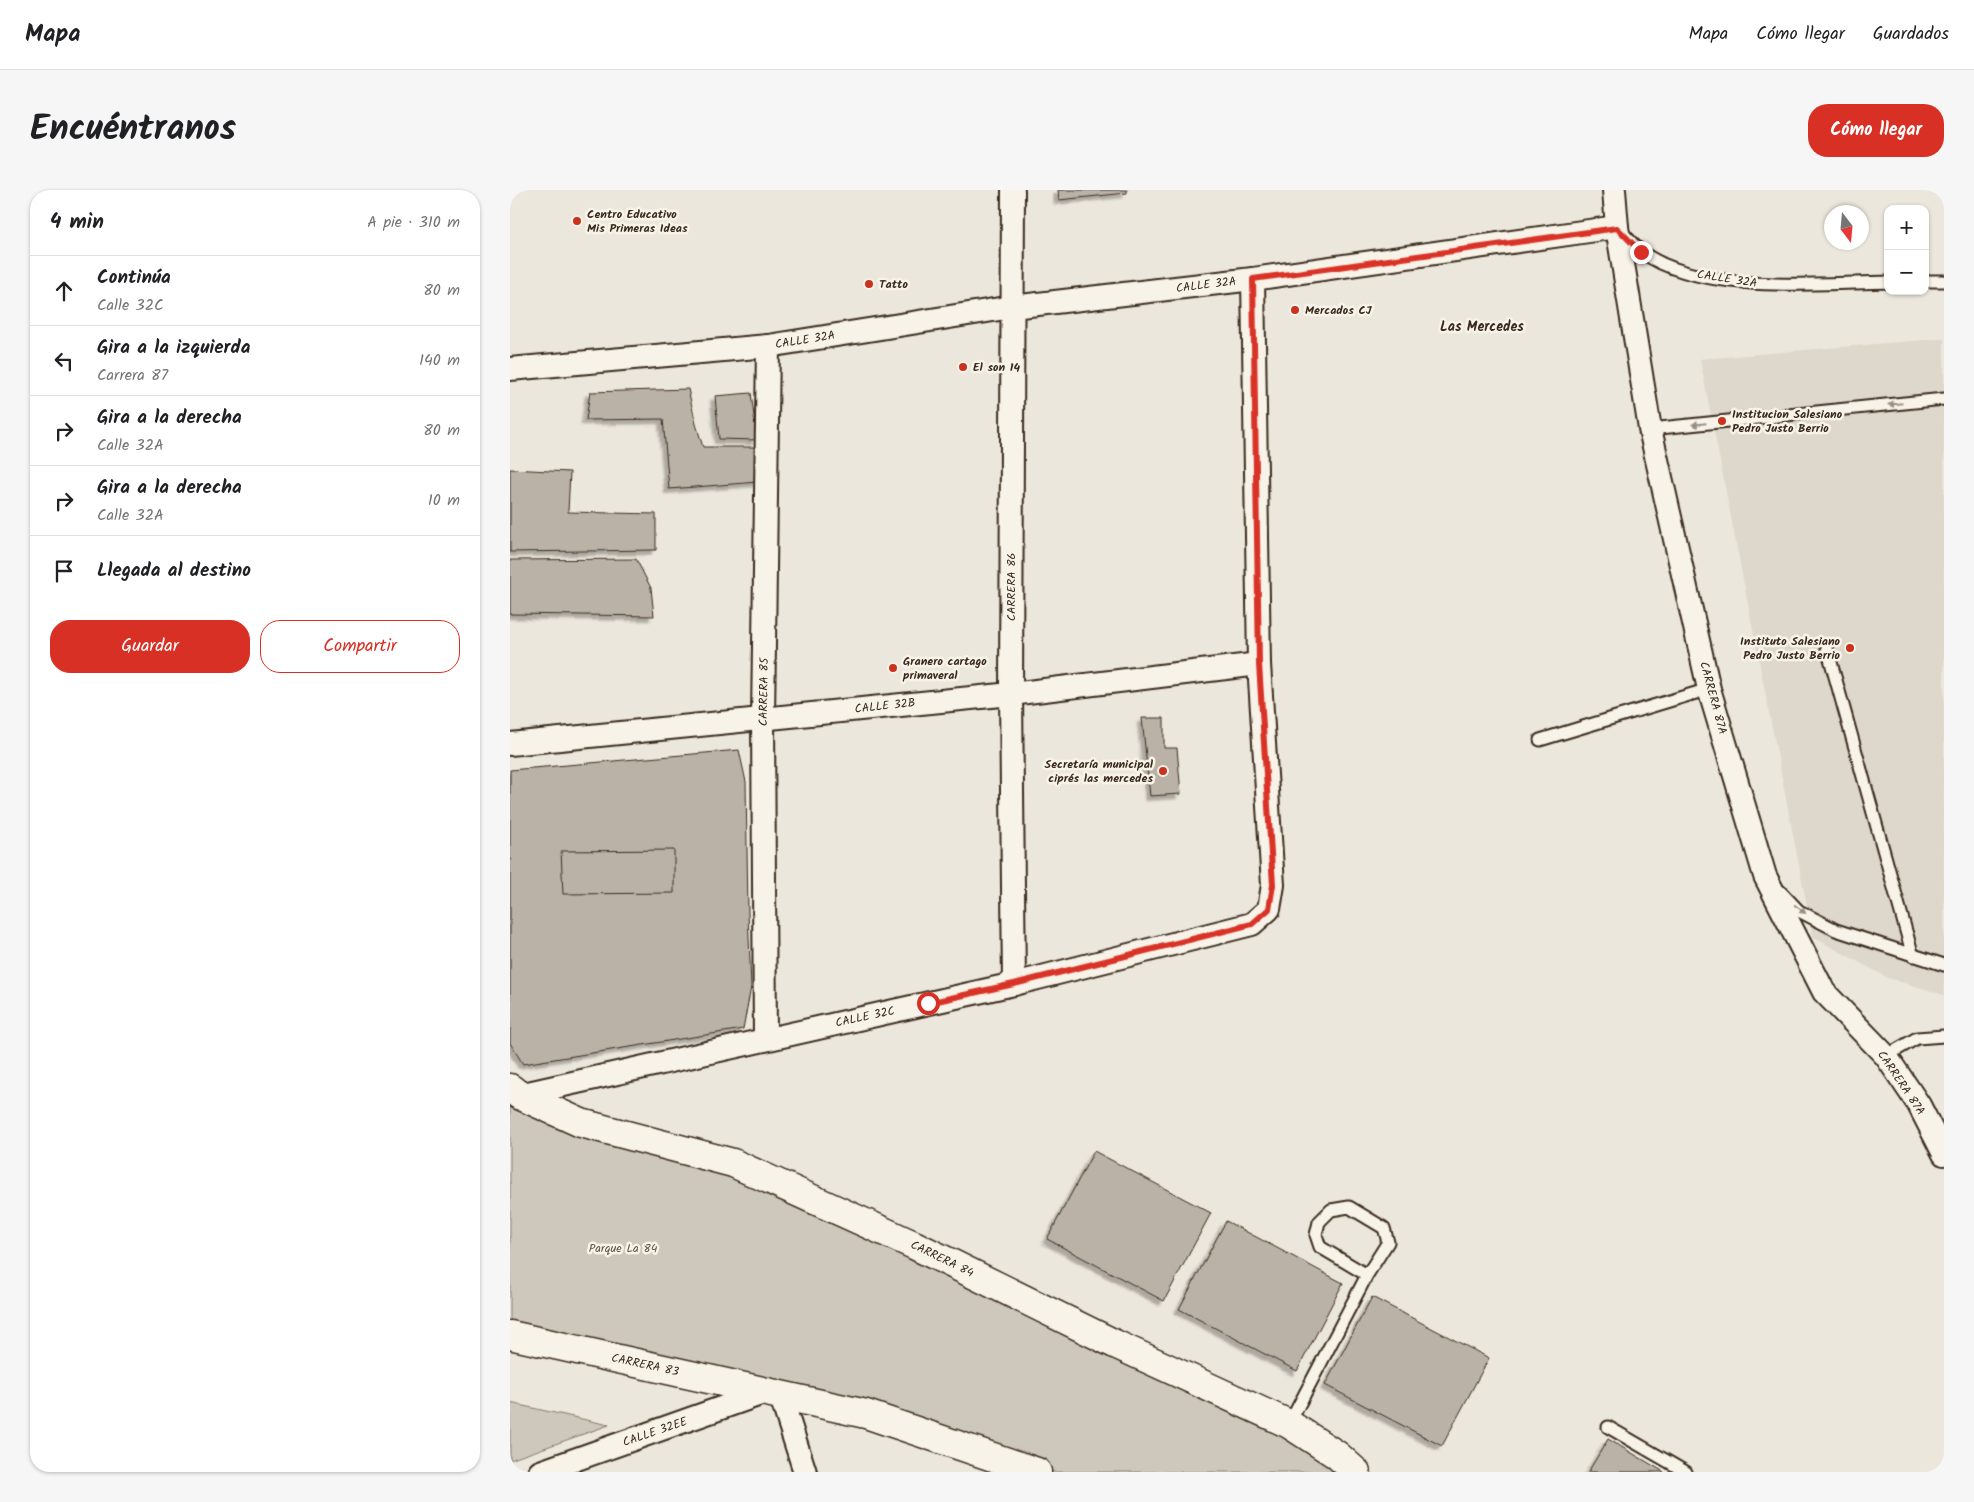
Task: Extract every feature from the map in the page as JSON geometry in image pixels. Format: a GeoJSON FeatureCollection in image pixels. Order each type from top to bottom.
{"type":"FeatureCollection","features":[{"type":"Feature","properties":{"kind":"street","name":"CARRERA 86"},"geometry":{"type":"LineString","coordinates":[[1013,190],[1011,694],[1014,984]]}},
{"type":"Feature","properties":{"kind":"street","name":"CARRERA 87A"},"geometry":{"type":"LineString","coordinates":[[1614,190],[1617,228],[1650,429],[1709,689],[1765,876],[1824,992],[1886,1056],[1919,1105],[1944,1154]]}},
{"type":"Feature","properties":{"kind":"street","name":"CALLE 32A"},"geometry":{"type":"LineString","coordinates":[[510,369],[768,346],[1012,307],[1253,279],[1617,228]]}},
{"type":"Feature","properties":{"kind":"street","name":"CALLE 32C"},"geometry":{"type":"LineString","coordinates":[[514,1091],[765,1039],[1014,984],[1252,924],[1269,909],[1273,885],[1259,664],[1253,279]]}},
{"type":"Feature","properties":{"kind":"street","name":"CARRERA 85"},"geometry":{"type":"LineString","coordinates":[[765,1039],[763,719],[768,346]]}},
{"type":"Feature","properties":{"kind":"street","name":"CALLE 32B"},"geometry":{"type":"LineString","coordinates":[[510,744],[1011,694],[1259,664]]}},
{"type":"Feature","properties":{"kind":"street","name":"CARRERA 84"},"geometry":{"type":"LineString","coordinates":[[514,1091],[581,1123],[733,1163],[914,1245],[1107,1340],[1289,1424],[1337,1455],[1356,1472]]}},
{"type":"Feature","properties":{"kind":"street","name":"CARRERA 83"},"geometry":{"type":"LineString","coordinates":[[510,1335],[775,1393]]}},
{"type":"Feature","properties":{"kind":"street","name":"CALLE 32EE"},"geometry":{"type":"LineString","coordinates":[[540,1472],[775,1393]]}},
{"type":"Feature","properties":{"kind":"street"},"geometry":{"type":"LineString","coordinates":[[775,1393],[805,1472]]}},
{"type":"Feature","properties":{"kind":"street"},"geometry":{"type":"LineString","coordinates":[[775,1393],[866,1414],[1037,1472]]}},
{"type":"Feature","properties":{"kind":"lane","name":"CALLE 32A"},"geometry":{"type":"LineString","coordinates":[[1617,228],[1641,252],[1662,264],[1698,275],[1772,285],[1884,282]]}},
{"type":"Feature","properties":{"kind":"lane"},"geometry":{"type":"LineString","coordinates":[[1929,281],[1944,281]]}},
{"type":"Feature","properties":{"kind":"lane"},"geometry":{"type":"LineString","coordinates":[[1650,429],[1944,399]]}},
{"type":"Feature","properties":{"kind":"lane"},"geometry":{"type":"LineString","coordinates":[[1827,648],[1913,956]]}},
{"type":"Feature","properties":{"kind":"lane"},"geometry":{"type":"LineString","coordinates":[[1540,740],[1709,689]]}},
{"type":"Feature","properties":{"kind":"lane"},"geometry":{"type":"LineString","coordinates":[[1765,876],[1800,911],[1836,930],[1944,965]]}},
{"type":"Feature","properties":{"kind":"lane"},"geometry":{"type":"LineString","coordinates":[[1886,1056],[1917,1038],[1944,1036]]}},
{"type":"Feature","properties":{"kind":"lane"},"geometry":{"type":"LineString","coordinates":[[1289,1424],[1367,1275],[1388,1242],[1384,1228],[1349,1207],[1331,1210],[1319,1222],[1316,1235],[1320,1247],[1367,1275]]}},
{"type":"Feature","properties":{"kind":"lane"},"geometry":{"type":"LineString","coordinates":[[1608,1427],[1686,1472]]}},
{"type":"Feature","properties":{"kind":"shaded area","name":"Instituto Salesiano Pedro Justo Berrio"},"geometry":{"type":"Polygon","coordinates":[[[1944,339],[1944,995],[1888,978],[1813,937],[1700,359],[1944,339]]]}},
{"type":"Feature","properties":{"kind":"green space","name":"Parque La 84"},"geometry":{"type":"Polygon","coordinates":[[[510,1084],[733,1163],[925,1251],[1354,1472],[1030,1472],[866,1414],[510,1335],[510,1084]]]}},
{"type":"Feature","properties":{"kind":"green space"},"geometry":{"type":"Polygon","coordinates":[[[510,1403],[609,1425],[510,1460],[510,1403]]]}},
{"type":"Feature","properties":{"kind":"building"},"geometry":{"type":"Polygon","coordinates":[[[1058,190],[1127,190],[1127,193],[1059,200],[1058,190]]]}},
{"type":"Feature","properties":{"kind":"building"},"geometry":{"type":"Polygon","coordinates":[[[688,389],[703,447],[759,447],[758,482],[669,489],[663,419],[586,420],[590,392],[688,389]]]}},
{"type":"Feature","properties":{"kind":"building"},"geometry":{"type":"Polygon","coordinates":[[[751,393],[757,440],[719,439],[715,396],[751,393]]]}},
{"type":"Feature","properties":{"kind":"building"},"geometry":{"type":"Polygon","coordinates":[[[510,469],[570,472],[568,512],[656,514],[656,550],[510,552],[510,469]]]}},
{"type":"Feature","properties":{"kind":"building"},"geometry":{"type":"Polygon","coordinates":[[[636,559],[651,588],[654,616],[510,614],[510,560],[636,559]]]}},
{"type":"Feature","properties":{"kind":"building","name":"Secretaría municipal ciprés las mercedes"},"geometry":{"type":"Polygon","coordinates":[[[1142,718],[1164,718],[1164,748],[1177,748],[1181,794],[1150,796],[1142,718]]]}},
{"type":"Feature","properties":{"kind":"building"},"geometry":{"type":"Polygon","coordinates":[[[739,750],[746,782],[751,987],[743,1029],[523,1064],[510,1043],[510,770],[739,750]]]}},
{"type":"Feature","properties":{"kind":"building"},"geometry":{"type":"Polygon","coordinates":[[[674,850],[674,893],[563,894],[561,851],[674,850]]]}},
{"type":"Feature","properties":{"kind":"building"},"geometry":{"type":"Polygon","coordinates":[[[1094,1151],[1211,1213],[1164,1301],[1047,1239],[1094,1151]]]}},
{"type":"Feature","properties":{"kind":"building"},"geometry":{"type":"Polygon","coordinates":[[[1226,1221],[1343,1283],[1297,1371],[1179,1309],[1226,1221]]]}},
{"type":"Feature","properties":{"kind":"building"},"geometry":{"type":"Polygon","coordinates":[[[1372,1297],[1489,1358],[1442,1446],[1325,1385],[1372,1297]]]}},
{"type":"Feature","properties":{"kind":"building"},"geometry":{"type":"Polygon","coordinates":[[[1608,1439],[1664,1472],[1588,1472],[1608,1439]]]}},
{"type":"Feature","properties":{"kind":"place","name":"Centro Educativo Mis Primeras Ideas"},"geometry":{"type":"Point","coordinates":[577,221]}},
{"type":"Feature","properties":{"kind":"place","name":"Tatto"},"geometry":{"type":"Point","coordinates":[869,284]}},
{"type":"Feature","properties":{"kind":"place","name":"Mercados CJ"},"geometry":{"type":"Point","coordinates":[1295,310]}},
{"type":"Feature","properties":{"kind":"place","name":"El son 14"},"geometry":{"type":"Point","coordinates":[963,367]}},
{"type":"Feature","properties":{"kind":"place","name":"Institucion Salesiano Pedro Justo Berrio"},"geometry":{"type":"Point","coordinates":[1722,421]}},
{"type":"Feature","properties":{"kind":"place","name":"Instituto Salesiano Pedro Justo Berrio"},"geometry":{"type":"Point","coordinates":[1850,648]}},
{"type":"Feature","properties":{"kind":"place","name":"Granero cartago primaveral"},"geometry":{"type":"Point","coordinates":[893,668]}},
{"type":"Feature","properties":{"kind":"place","name":"Secretaría municipal ciprés las mercedes"},"geometry":{"type":"Point","coordinates":[1163,771]}},
{"type":"Feature","properties":{"kind":"district","name":"Las Mercedes"},"geometry":{"type":"Point","coordinates":[1482,327]}},
{"type":"Feature","properties":{"kind":"route"},"geometry":{"type":"LineString","coordinates":[[928,1003],[1014,984],[1252,924],[1269,909],[1273,885],[1259,664],[1253,279],[1617,228],[1641,252]]}}]}
